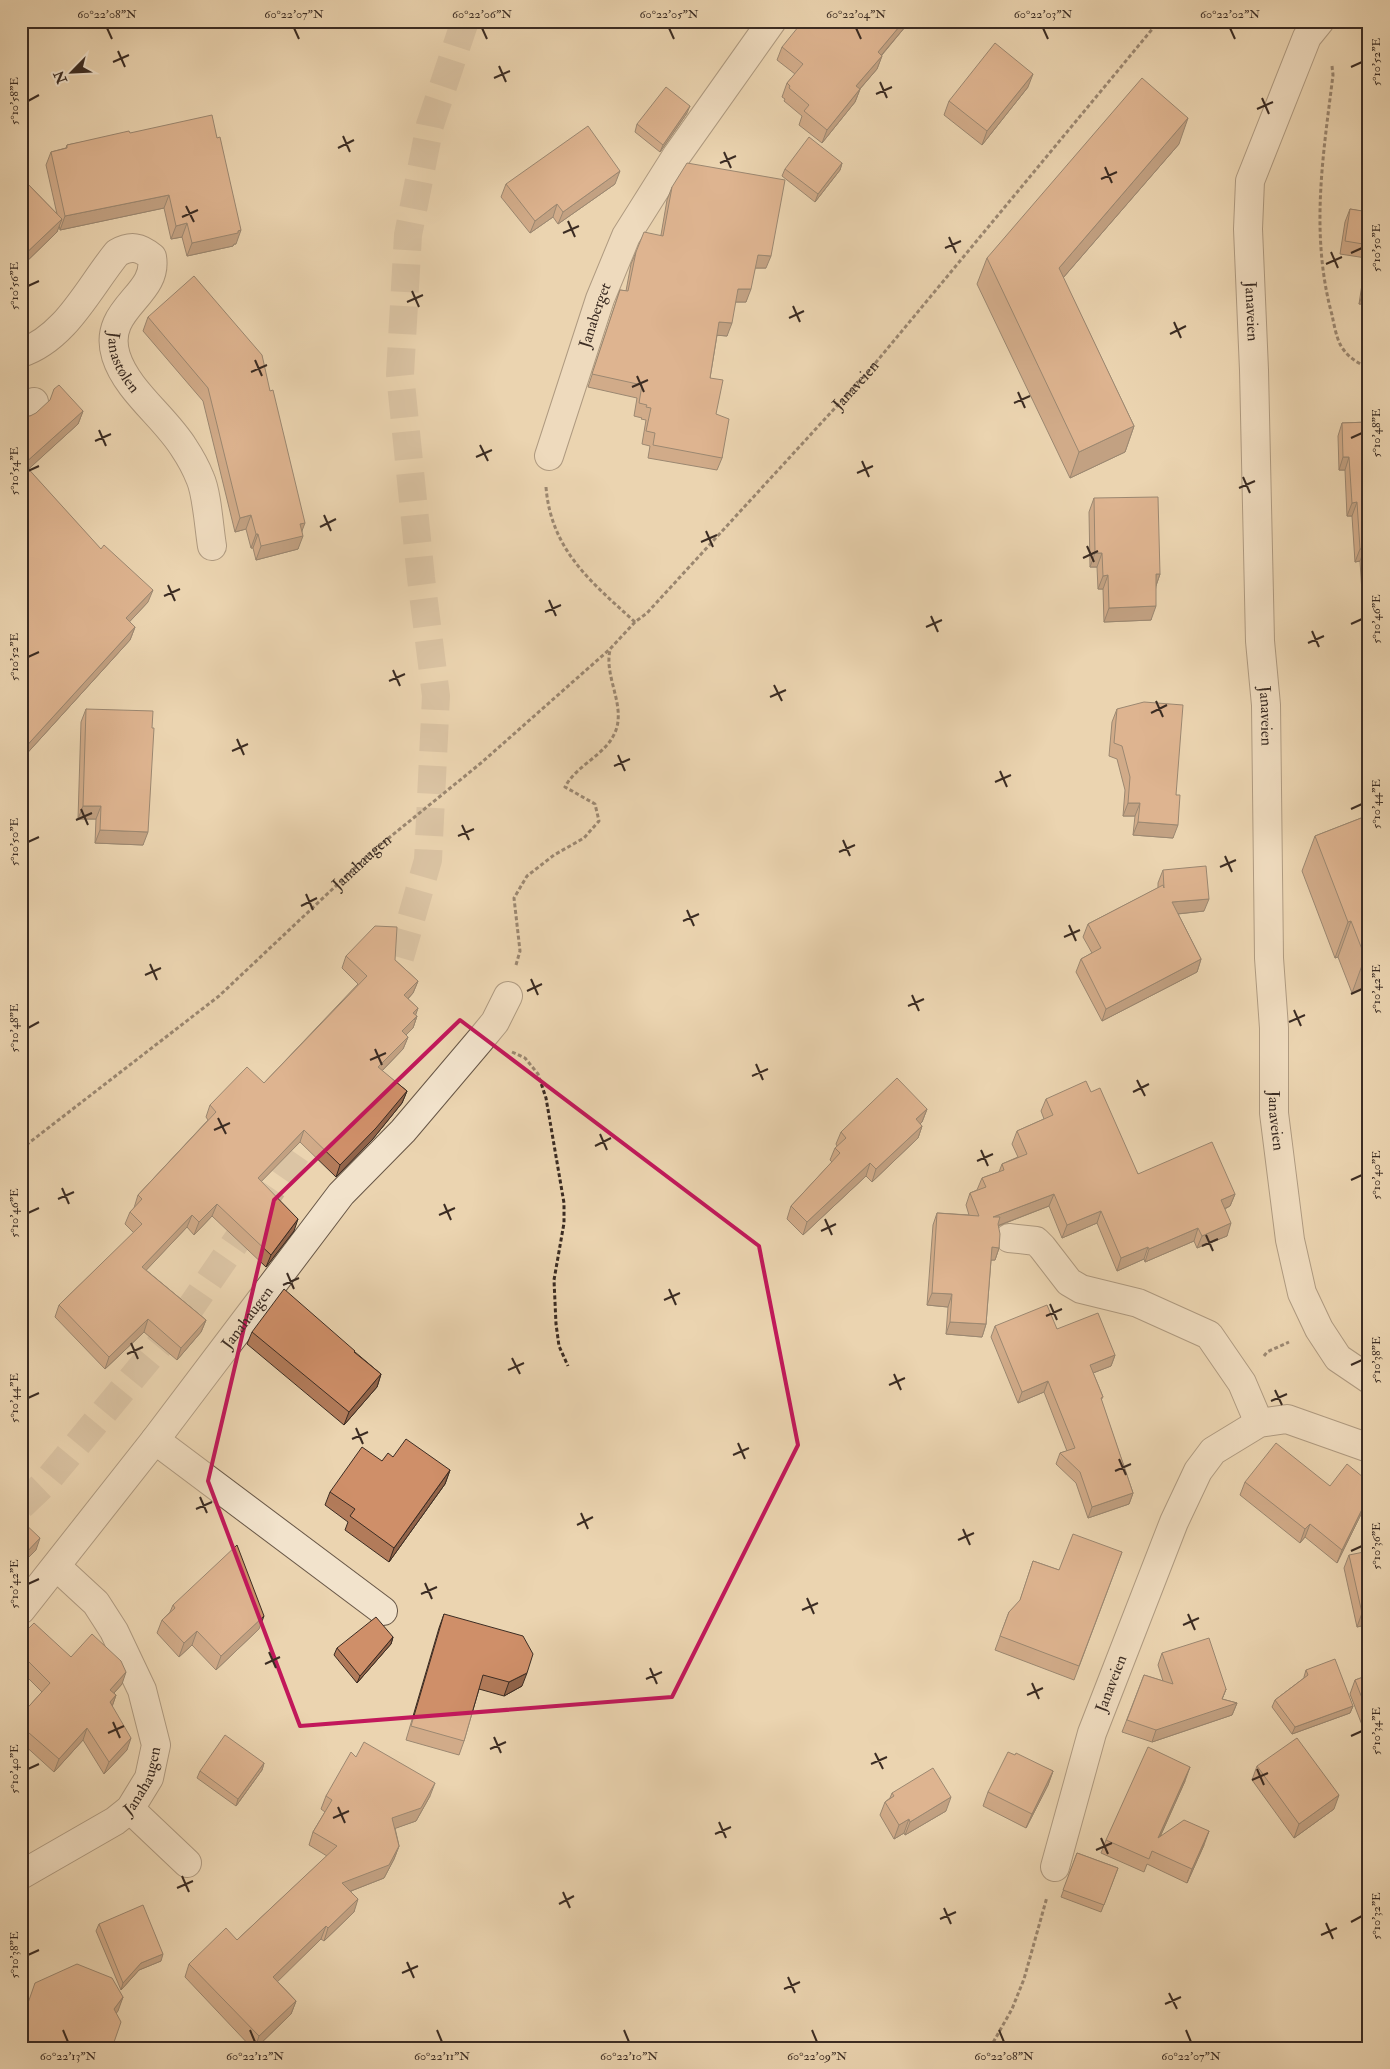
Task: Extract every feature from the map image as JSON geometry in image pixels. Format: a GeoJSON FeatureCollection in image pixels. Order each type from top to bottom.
{"type":"FeatureCollection","features":[{"type":"Feature","properties":{"kind":"street","name":"Janaberget"},"geometry":{"type":"LineString","coordinates":[[549,456],[600,298],[626,236],[677,155],[772,21]]}},
{"type":"Feature","properties":{"kind":"street","name":"Janaveien"},"geometry":{"type":"LineString","coordinates":[[1314,29],[1250,180],[1248,229],[1254,370],[1260,641],[1266,704],[1269,958],[1274,1028],[1274,1113],[1290,1240],[1302,1292],[1319,1328],[1338,1358],[1369,1379]]}},
{"type":"Feature","properties":{"kind":"street","name":"Janastølen"},"geometry":{"type":"LineString","coordinates":[[21,353],[48,339],[64,323],[117,253],[127,247],[139,248],[152,257],[153,271],[147,286],[132,299],[116,326],[114,343],[116,356],[125,375],[183,446],[201,479],[212,546]]}},
{"type":"Feature","properties":{"kind":"street","name":"Janahaugen"},"geometry":{"type":"LineString","coordinates":[[21,1610],[57,1567],[155,1440],[341,1194],[403,1131],[482,1039],[495,1022],[508,996]]}},
{"type":"Feature","properties":{"kind":"street"},"geometry":{"type":"LineString","coordinates":[[1009,1238],[1036,1242],[1069,1282],[1081,1289],[1138,1303],[1210,1335],[1242,1383],[1259,1423]]}},
{"type":"Feature","properties":{"kind":"street","name":"Janaveien"},"geometry":{"type":"LineString","coordinates":[[1055,1867],[1092,1733],[1174,1522],[1198,1471],[1213,1451],[1259,1423],[1287,1419],[1369,1448]]}},
{"type":"Feature","properties":{"kind":"street"},"geometry":{"type":"LineString","coordinates":[[155,1440],[383,1611]]}},
{"type":"Feature","properties":{"kind":"street","name":"Janahaugen"},"geometry":{"type":"LineString","coordinates":[[21,1875],[115,1821],[130,1810],[149,1778],[156,1745],[142,1690],[114,1631],[96,1603],[57,1567]]}},
{"type":"Feature","properties":{"kind":"street"},"geometry":{"type":"LineString","coordinates":[[130,1810],[187,1864]]}},
{"type":"Feature","properties":{"kind":"path","name":"Janaveien"},"geometry":{"type":"LineString","coordinates":[[635,622],[647,613],[868,372],[1158,21]]}},
{"type":"Feature","properties":{"kind":"path"},"geometry":{"type":"LineString","coordinates":[[1314,29],[1332,66],[1333,75],[1319,189],[1319,227],[1326,294],[1340,345],[1353,361],[1369,368]]}},
{"type":"Feature","properties":{"kind":"path"},"geometry":{"type":"LineString","coordinates":[[549,456],[546,487],[548,509],[566,552],[597,587],[635,622]]}},
{"type":"Feature","properties":{"kind":"path","name":"Janahaugen"},"geometry":{"type":"LineString","coordinates":[[21,1149],[219,996],[374,850],[481,764],[610,649],[635,622]]}},
{"type":"Feature","properties":{"kind":"path"},"geometry":{"type":"LineString","coordinates":[[508,996],[520,951],[514,898],[527,876],[554,855],[584,838],[599,821],[595,804],[565,787],[570,778],[609,742],[616,729],[618,714],[608,660],[610,649]]}},
{"type":"Feature","properties":{"kind":"path"},"geometry":{"type":"LineString","coordinates":[[482,1039],[525,1058],[538,1074],[546,1098],[564,1203],[564,1223],[554,1280],[559,1346],[568,1366]]}},
{"type":"Feature","properties":{"kind":"path"},"geometry":{"type":"LineString","coordinates":[[1242,1383],[1267,1352],[1319,1328]]}},
{"type":"Feature","properties":{"kind":"path"},"geometry":{"type":"LineString","coordinates":[[990,2048],[1012,2009],[1024,1979],[1055,1867]]}},
{"type":"Feature","properties":{"kind":"highlighted area"},"geometry":{"type":"Polygon","coordinates":[[[460,1020],[759,1246],[798,1445],[672,1697],[300,1726],[208,1481],[274,1200],[460,1020]]]}},
{"type":"Feature","properties":{"kind":"building"},"geometry":{"type":"Polygon","coordinates":[[[803,21],[904,21],[878,52],[882,56],[856,86],[860,89],[827,130],[804,111],[809,105],[789,88],[790,86],[787,83],[803,64],[782,47],[803,21]]]}},
{"type":"Feature","properties":{"kind":"building"},"geometry":{"type":"Polygon","coordinates":[[[995,43],[1033,74],[987,131],[949,101],[995,43]]]}},
{"type":"Feature","properties":{"kind":"building"},"geometry":{"type":"Polygon","coordinates":[[[1142,78],[1188,118],[1059,268],[1134,426],[1079,452],[987,258],[1142,78]]]}},
{"type":"Feature","properties":{"kind":"building"},"geometry":{"type":"Polygon","coordinates":[[[666,87],[690,106],[663,145],[637,124],[666,87]]]}},
{"type":"Feature","properties":{"kind":"building"},"geometry":{"type":"Polygon","coordinates":[[[212,115],[217,138],[220,137],[241,230],[238,233],[192,243],[187,223],[176,226],[169,195],[65,216],[51,152],[67,148],[67,145],[212,115]]]}},
{"type":"Feature","properties":{"kind":"building"},"geometry":{"type":"Polygon","coordinates":[[[588,126],[620,171],[563,212],[557,204],[535,221],[506,184],[588,126]]]}},
{"type":"Feature","properties":{"kind":"building"},"geometry":{"type":"Polygon","coordinates":[[[809,137],[842,163],[818,194],[785,169],[809,137]]]}},
{"type":"Feature","properties":{"kind":"building"},"geometry":{"type":"Polygon","coordinates":[[[687,163],[785,180],[771,256],[758,255],[751,289],[738,289],[732,323],[719,322],[710,378],[723,380],[716,414],[729,419],[722,458],[653,445],[655,433],[646,431],[651,408],[639,403],[642,385],[592,374],[620,290],[628,291],[636,252],[644,232],[663,236],[672,187],[687,163]]]}},
{"type":"Feature","properties":{"kind":"building"},"geometry":{"type":"Polygon","coordinates":[[[21,177],[62,219],[21,258],[21,177]]]}},
{"type":"Feature","properties":{"kind":"building"},"geometry":{"type":"Polygon","coordinates":[[[1350,209],[1369,212],[1369,245],[1345,241],[1350,209]]]}},
{"type":"Feature","properties":{"kind":"building"},"geometry":{"type":"Polygon","coordinates":[[[1369,258],[1369,291],[1364,290],[1369,258]]]}},
{"type":"Feature","properties":{"kind":"building"},"geometry":{"type":"Polygon","coordinates":[[[194,276],[262,355],[270,391],[273,390],[305,523],[300,524],[303,536],[261,546],[251,515],[240,518],[208,388],[148,317],[194,276]]]}},
{"type":"Feature","properties":{"kind":"building"},"geometry":{"type":"Polygon","coordinates":[[[59,385],[83,411],[24,464],[101,549],[104,545],[153,590],[126,618],[135,627],[21,752],[21,652],[26,646],[21,640],[21,419],[24,416],[36,413],[50,400],[54,389],[59,385]]]}},
{"type":"Feature","properties":{"kind":"building"},"geometry":{"type":"Polygon","coordinates":[[[1369,422],[1368,595],[1365,548],[1360,549],[1357,502],[1352,503],[1349,457],[1343,457],[1342,423],[1369,422]]]}},
{"type":"Feature","properties":{"kind":"building"},"geometry":{"type":"Polygon","coordinates":[[[1158,497],[1160,574],[1156,574],[1156,606],[1109,608],[1108,575],[1103,576],[1102,553],[1095,553],[1094,498],[1158,497]]]}},
{"type":"Feature","properties":{"kind":"building"},"geometry":{"type":"Polygon","coordinates":[[[1144,702],[1183,705],[1176,795],[1180,795],[1178,825],[1138,822],[1140,803],[1128,803],[1130,777],[1122,746],[1114,743],[1117,709],[1144,702]]]}},
{"type":"Feature","properties":{"kind":"building"},"geometry":{"type":"Polygon","coordinates":[[[86,709],[153,711],[152,728],[154,728],[148,832],[100,830],[101,806],[83,806],[86,709]]]}},
{"type":"Feature","properties":{"kind":"building"},"geometry":{"type":"Polygon","coordinates":[[[1369,815],[1369,955],[1365,957],[1351,921],[1348,922],[1315,836],[1369,815]]]}},
{"type":"Feature","properties":{"kind":"building"},"geometry":{"type":"Polygon","coordinates":[[[1206,866],[1209,899],[1172,902],[1201,959],[1106,1009],[1081,959],[1101,948],[1088,924],[1163,885],[1164,888],[1163,870],[1206,866]]]}},
{"type":"Feature","properties":{"kind":"building"},"geometry":{"type":"Polygon","coordinates":[[[375,926],[397,927],[395,960],[418,981],[404,995],[418,1008],[413,1013],[417,1016],[402,1031],[408,1037],[378,1067],[407,1091],[376,1128],[340,1165],[304,1130],[258,1178],[298,1219],[271,1255],[217,1204],[199,1222],[192,1215],[142,1267],[206,1320],[181,1348],[148,1319],[109,1357],[59,1305],[142,1224],[130,1212],[142,1199],[138,1195],[216,1112],[210,1105],[247,1067],[264,1083],[367,976],[346,956],[375,926]]]}},
{"type":"Feature","properties":{"kind":"building"},"geometry":{"type":"Polygon","coordinates":[[[897,1078],[927,1109],[916,1119],[922,1126],[876,1169],[870,1163],[807,1222],[791,1206],[840,1153],[835,1148],[846,1138],[841,1132],[897,1078]]]}},
{"type":"Feature","properties":{"kind":"building"},"geometry":{"type":"Polygon","coordinates":[[[1086,1081],[1091,1092],[1100,1088],[1138,1174],[1212,1142],[1235,1194],[1221,1200],[1231,1223],[1202,1236],[1198,1228],[1149,1249],[1148,1247],[1121,1258],[1101,1211],[1067,1225],[1054,1194],[993,1217],[1000,1217],[998,1224],[1000,1234],[999,1248],[992,1247],[986,1324],[950,1322],[952,1294],[932,1293],[937,1213],[979,1216],[970,1193],[986,1187],[982,1178],[1004,1170],[1002,1164],[1027,1154],[1017,1131],[1053,1115],[1046,1099],[1086,1081]]]}},
{"type":"Feature","properties":{"kind":"building"},"geometry":{"type":"Polygon","coordinates":[[[284,1289],[381,1374],[349,1412],[252,1332],[284,1289]]]}},
{"type":"Feature","properties":{"kind":"building"},"geometry":{"type":"Polygon","coordinates":[[[1047,1305],[1057,1329],[1098,1313],[1115,1355],[1090,1365],[1103,1397],[1101,1398],[1133,1493],[1092,1507],[1080,1472],[1060,1453],[1075,1448],[1048,1381],[1022,1392],[995,1326],[1047,1305]]]}},
{"type":"Feature","properties":{"kind":"building"},"geometry":{"type":"Polygon","coordinates":[[[406,1439],[450,1470],[394,1548],[350,1516],[355,1509],[330,1492],[362,1447],[382,1461],[388,1453],[393,1457],[406,1439]]]}},
{"type":"Feature","properties":{"kind":"building"},"geometry":{"type":"Polygon","coordinates":[[[1276,1443],[1330,1486],[1347,1464],[1369,1482],[1369,1495],[1342,1550],[1310,1524],[1305,1529],[1245,1482],[1276,1443]]]}},
{"type":"Feature","properties":{"kind":"building"},"geometry":{"type":"Polygon","coordinates":[[[21,1520],[40,1538],[21,1558],[21,1520]]]}},
{"type":"Feature","properties":{"kind":"building"},"geometry":{"type":"Polygon","coordinates":[[[1073,1534],[1122,1552],[1079,1666],[1000,1636],[1009,1612],[1020,1600],[1033,1561],[1059,1570],[1073,1534]]]}},
{"type":"Feature","properties":{"kind":"building"},"geometry":{"type":"Polygon","coordinates":[[[237,1545],[264,1616],[221,1656],[197,1631],[184,1643],[162,1620],[175,1608],[173,1605],[237,1545]]]}},
{"type":"Feature","properties":{"kind":"building"},"geometry":{"type":"Polygon","coordinates":[[[1369,1551],[1369,1611],[1362,1613],[1349,1555],[1369,1551]]]}},
{"type":"Feature","properties":{"kind":"building"},"geometry":{"type":"Polygon","coordinates":[[[444,1614],[523,1636],[533,1654],[527,1673],[509,1682],[483,1675],[464,1741],[411,1726],[444,1614]]]}},
{"type":"Feature","properties":{"kind":"building"},"geometry":{"type":"Polygon","coordinates":[[[376,1617],[393,1637],[360,1676],[337,1648],[376,1617]]]}},
{"type":"Feature","properties":{"kind":"building"},"geometry":{"type":"Polygon","coordinates":[[[34,1623],[71,1657],[92,1634],[121,1661],[126,1672],[110,1690],[116,1695],[110,1702],[131,1738],[109,1762],[87,1728],[59,1759],[21,1726],[21,1715],[50,1683],[21,1654],[21,1636],[34,1623]]]}},
{"type":"Feature","properties":{"kind":"building"},"geometry":{"type":"Polygon","coordinates":[[[1209,1638],[1226,1689],[1222,1699],[1237,1703],[1156,1730],[1127,1720],[1144,1675],[1173,1684],[1162,1653],[1209,1638]]]}},
{"type":"Feature","properties":{"kind":"building"},"geometry":{"type":"Polygon","coordinates":[[[1335,1659],[1353,1706],[1295,1727],[1275,1700],[1308,1675],[1306,1670],[1335,1659]]]}},
{"type":"Feature","properties":{"kind":"building"},"geometry":{"type":"Polygon","coordinates":[[[1369,1675],[1369,1716],[1355,1680],[1369,1675]]]}},
{"type":"Feature","properties":{"kind":"building"},"geometry":{"type":"Polygon","coordinates":[[[225,1735],[264,1763],[238,1799],[200,1771],[225,1735]]]}},
{"type":"Feature","properties":{"kind":"building"},"geometry":{"type":"Polygon","coordinates":[[[1297,1738],[1339,1795],[1299,1824],[1257,1766],[1297,1738]]]}},
{"type":"Feature","properties":{"kind":"building"},"geometry":{"type":"Polygon","coordinates":[[[364,1742],[435,1783],[421,1808],[392,1818],[399,1846],[389,1865],[342,1883],[358,1899],[328,1928],[326,1926],[273,1977],[296,2001],[259,2036],[189,1964],[226,1928],[237,1940],[337,1846],[313,1832],[332,1800],[326,1796],[351,1752],[356,1757],[364,1742]]]}},
{"type":"Feature","properties":{"kind":"building"},"geometry":{"type":"Polygon","coordinates":[[[1148,1747],[1190,1767],[1158,1838],[1184,1820],[1209,1831],[1192,1869],[1152,1851],[1149,1859],[1106,1840],[1148,1747]]]}},
{"type":"Feature","properties":{"kind":"building"},"geometry":{"type":"Polygon","coordinates":[[[1008,1752],[1015,1755],[1016,1753],[1053,1771],[1032,1814],[988,1792],[1008,1752]]]}},
{"type":"Feature","properties":{"kind":"building"},"geometry":{"type":"Polygon","coordinates":[[[933,1768],[951,1797],[910,1822],[909,1819],[899,1825],[885,1802],[894,1796],[892,1793],[933,1768]]]}},
{"type":"Feature","properties":{"kind":"building"},"geometry":{"type":"Polygon","coordinates":[[[1077,1853],[1118,1868],[1104,1905],[1063,1890],[1077,1853]]]}},
{"type":"Feature","properties":{"kind":"building"},"geometry":{"type":"Polygon","coordinates":[[[143,1905],[163,1954],[141,1963],[123,1983],[99,1924],[143,1905]]]}},
{"type":"Feature","properties":{"kind":"building"},"geometry":{"type":"Polygon","coordinates":[[[77,1964],[112,1978],[123,1997],[114,2009],[121,2022],[112,2048],[29,2048],[21,2030],[21,2023],[35,1983],[77,1964]]]}},
{"type":"Feature","properties":{"kind":"tunnel"},"geometry":{"type":"LineString","coordinates":[[383,996],[397,968],[428,860],[436,696],[421,578],[400,374],[408,235],[430,125],[465,21]]}},
{"type":"Feature","properties":{"kind":"tunnel"},"geometry":{"type":"LineString","coordinates":[[21,1506],[47,1481],[191,1307],[317,1124],[323,1112]]}}]}
